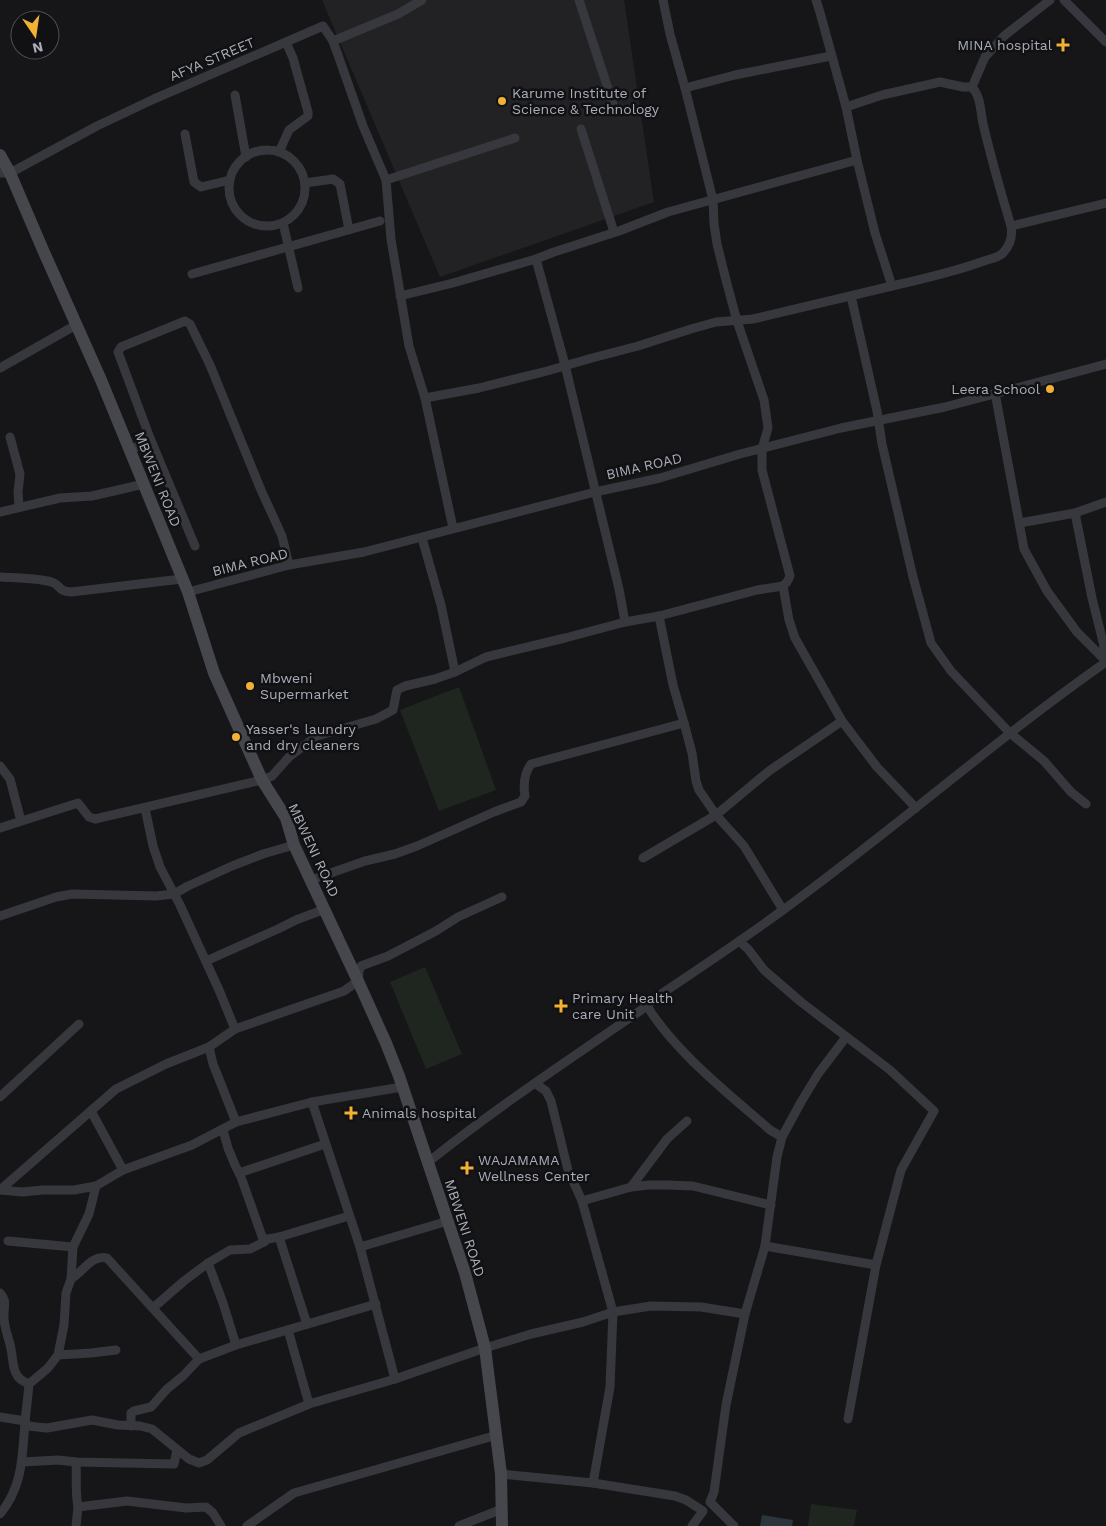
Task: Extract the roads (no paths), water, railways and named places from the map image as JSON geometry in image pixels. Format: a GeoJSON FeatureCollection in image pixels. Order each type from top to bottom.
{"type":"FeatureCollection","features":[{"type":"Feature","properties":{"kind":"street"},"geometry":{"type":"LineString","coordinates":[[422,0],[398,14],[333,41],[362,126],[386,180],[391,239],[409,346],[425,398],[454,528]]}},
{"type":"Feature","properties":{"kind":"street"},"geometry":{"type":"LineString","coordinates":[[579,0],[613,104]]}},
{"type":"Feature","properties":{"kind":"street"},"geometry":{"type":"LineString","coordinates":[[0,828],[78,803],[89,817],[95,819],[262,780],[272,776],[289,757],[317,736],[386,715],[393,710],[397,690],[405,686],[455,672],[486,657],[625,622],[659,616],[783,586],[787,582],[790,576],[762,470],[762,449],[768,428],[764,400],[737,321],[717,244],[713,200],[685,88],[677,64],[663,0]]}},
{"type":"Feature","properties":{"kind":"street"},"geometry":{"type":"LineString","coordinates":[[816,0],[846,107],[875,233],[892,286]]}},
{"type":"Feature","properties":{"kind":"street"},"geometry":{"type":"LineString","coordinates":[[972,87],[985,56],[1004,36],[1050,0]]}},
{"type":"Feature","properties":{"kind":"street"},"geometry":{"type":"LineString","coordinates":[[1064,0],[1106,42]]}},
{"type":"Feature","properties":{"kind":"street","name":"AFYA STREET"},"geometry":{"type":"LineString","coordinates":[[5,173],[96,126],[154,99],[323,26],[333,41]]}},
{"type":"Feature","properties":{"kind":"street"},"geometry":{"type":"LineString","coordinates":[[279,152],[288,130],[308,116],[293,58],[286,42]]}},
{"type":"Feature","properties":{"kind":"street"},"geometry":{"type":"LineString","coordinates":[[685,88],[735,75],[832,56]]}},
{"type":"Feature","properties":{"kind":"street"},"geometry":{"type":"LineString","coordinates":[[425,398],[506,382],[638,346],[716,322],[768,316],[939,275],[1000,255],[1009,246],[1012,232],[1011,226],[985,131],[979,100],[976,91],[972,87],[962,87],[940,82],[882,95],[846,107]]}},
{"type":"Feature","properties":{"kind":"street"},"geometry":{"type":"LineString","coordinates":[[235,95],[246,157]]}},
{"type":"Feature","properties":{"kind":"street"},"geometry":{"type":"LineString","coordinates":[[581,129],[614,232]]}},
{"type":"Feature","properties":{"kind":"street"},"geometry":{"type":"LineString","coordinates":[[185,134],[194,182],[201,187],[230,180]]}},
{"type":"Feature","properties":{"kind":"street"},"geometry":{"type":"LineString","coordinates":[[386,180],[514,138]]}},
{"type":"Feature","properties":{"kind":"street"},"geometry":{"type":"LineString","coordinates":[[265,150],[279,152],[292,159],[296,164],[305,183],[304,196],[299,209],[289,219],[276,225],[262,226],[243,217],[234,207],[229,187],[230,180],[236,167],[246,157],[265,150]]}},
{"type":"Feature","properties":{"kind":"street","name":"MBWENI ROAD"},"geometry":{"type":"LineString","coordinates":[[0,155],[5,173],[43,250],[101,380],[144,484],[188,592],[214,673],[262,780],[286,818],[294,845],[386,1043],[448,1221],[485,1348],[497,1435],[502,1526]]}},
{"type":"Feature","properties":{"kind":"street"},"geometry":{"type":"LineString","coordinates":[[400,296],[536,259],[668,212],[857,160]]}},
{"type":"Feature","properties":{"kind":"street"},"geometry":{"type":"LineString","coordinates":[[305,183],[333,179],[338,181],[349,230]]}},
{"type":"Feature","properties":{"kind":"street"},"geometry":{"type":"LineString","coordinates":[[1011,226],[1106,203]]}},
{"type":"Feature","properties":{"kind":"street"},"geometry":{"type":"LineString","coordinates":[[192,274],[380,221]]}},
{"type":"Feature","properties":{"kind":"street"},"geometry":{"type":"LineString","coordinates":[[283,222],[298,288]]}},
{"type":"Feature","properties":{"kind":"street"},"geometry":{"type":"LineString","coordinates":[[536,259],[566,365],[619,589],[625,622]]}},
{"type":"Feature","properties":{"kind":"street"},"geometry":{"type":"LineString","coordinates":[[851,296],[882,444],[913,577],[931,642],[951,671],[1010,733],[1044,761],[1072,792],[1086,804]]}},
{"type":"Feature","properties":{"kind":"street"},"geometry":{"type":"LineString","coordinates":[[196,546],[150,438],[118,352],[121,347],[184,321],[190,324],[210,365],[261,490],[282,536],[289,565]]}},
{"type":"Feature","properties":{"kind":"street"},"geometry":{"type":"LineString","coordinates":[[0,368],[76,325]]}},
{"type":"Feature","properties":{"kind":"street","name":"BIMA ROAD"},"geometry":{"type":"LineString","coordinates":[[188,592],[289,565],[364,552],[422,538],[595,492],[660,478],[841,428],[945,407],[1106,364]]}},
{"type":"Feature","properties":{"kind":"street"},"geometry":{"type":"LineString","coordinates":[[995,393],[1024,549],[1047,591],[1077,632],[1104,659]]}},
{"type":"Feature","properties":{"kind":"street"},"geometry":{"type":"LineString","coordinates":[[10,437],[20,474],[19,507]]}},
{"type":"Feature","properties":{"kind":"street"},"geometry":{"type":"LineString","coordinates":[[130,451],[150,438]]}},
{"type":"Feature","properties":{"kind":"street"},"geometry":{"type":"LineString","coordinates":[[0,512],[60,498],[92,496],[144,484]]}},
{"type":"Feature","properties":{"kind":"street"},"geometry":{"type":"LineString","coordinates":[[1020,523],[1075,513],[1106,502]]}},
{"type":"Feature","properties":{"kind":"street"},"geometry":{"type":"LineString","coordinates":[[1075,513],[1094,608],[1104,646],[1104,659]]}},
{"type":"Feature","properties":{"kind":"street"},"geometry":{"type":"LineString","coordinates":[[422,538],[441,605],[455,672]]}},
{"type":"Feature","properties":{"kind":"street"},"geometry":{"type":"LineString","coordinates":[[0,577],[54,583],[62,591],[71,592],[182,579]]}},
{"type":"Feature","properties":{"kind":"street"},"geometry":{"type":"LineString","coordinates":[[783,586],[789,620],[795,638],[842,721],[877,767],[916,808]]}},
{"type":"Feature","properties":{"kind":"street"},"geometry":{"type":"LineString","coordinates":[[659,616],[699,790],[716,815],[744,846],[783,910]]}},
{"type":"Feature","properties":{"kind":"street"},"geometry":{"type":"LineString","coordinates":[[427,1163],[460,1137],[648,1006],[658,996],[783,910],[916,808],[1104,659]]}},
{"type":"Feature","properties":{"kind":"street"},"geometry":{"type":"LineString","coordinates":[[644,858],[716,815],[769,771],[842,721]]}},
{"type":"Feature","properties":{"kind":"street"},"geometry":{"type":"LineString","coordinates":[[311,880],[365,861],[396,854],[521,802],[525,796],[526,773],[531,764],[684,723]]}},
{"type":"Feature","properties":{"kind":"street"},"geometry":{"type":"LineString","coordinates":[[0,766],[10,779],[21,821]]}},
{"type":"Feature","properties":{"kind":"street"},"geometry":{"type":"LineString","coordinates":[[145,808],[160,867],[206,961],[235,1029]]}},
{"type":"Feature","properties":{"kind":"street"},"geometry":{"type":"LineString","coordinates":[[0,916],[56,897],[72,894],[156,896],[174,894],[232,866],[294,845]]}},
{"type":"Feature","properties":{"kind":"street"},"geometry":{"type":"LineString","coordinates":[[0,1190],[116,1090],[166,1064],[209,1047],[235,1029],[344,991],[358,981],[361,966],[388,956],[458,918],[502,897]]}},
{"type":"Feature","properties":{"kind":"street"},"geometry":{"type":"LineString","coordinates":[[206,961],[324,909]]}},
{"type":"Feature","properties":{"kind":"street"},"geometry":{"type":"LineString","coordinates":[[739,941],[748,949],[764,970],[801,1002],[890,1070],[934,1111],[901,1170],[876,1265],[848,1419]]}},
{"type":"Feature","properties":{"kind":"street"},"geometry":{"type":"LineString","coordinates":[[648,1006],[658,1024],[687,1056],[770,1130],[782,1137]]}},
{"type":"Feature","properties":{"kind":"street"},"geometry":{"type":"LineString","coordinates":[[0,1097],[79,1024]]}},
{"type":"Feature","properties":{"kind":"street"},"geometry":{"type":"LineString","coordinates":[[692,1526],[710,1502],[714,1492],[726,1405],[745,1314],[765,1246],[777,1157],[782,1137],[818,1074],[846,1037]]}},
{"type":"Feature","properties":{"kind":"street"},"geometry":{"type":"LineString","coordinates":[[209,1047],[213,1064],[236,1122]]}},
{"type":"Feature","properties":{"kind":"street"},"geometry":{"type":"LineString","coordinates":[[536,1084],[546,1091],[551,1102],[568,1170],[582,1200],[613,1312],[610,1387],[593,1483]]}},
{"type":"Feature","properties":{"kind":"street"},"geometry":{"type":"LineString","coordinates":[[0,1190],[22,1192],[74,1190],[96,1186],[123,1170],[192,1145],[236,1122],[312,1102],[402,1087]]}},
{"type":"Feature","properties":{"kind":"street"},"geometry":{"type":"LineString","coordinates":[[312,1102],[360,1247],[395,1379]]}},
{"type":"Feature","properties":{"kind":"street"},"geometry":{"type":"LineString","coordinates":[[91,1111],[123,1170]]}},
{"type":"Feature","properties":{"kind":"street"},"geometry":{"type":"LineString","coordinates":[[631,1187],[667,1139],[687,1121]]}},
{"type":"Feature","properties":{"kind":"street"},"geometry":{"type":"LineString","coordinates":[[223,1130],[264,1242]]}},
{"type":"Feature","properties":{"kind":"street"},"geometry":{"type":"LineString","coordinates":[[239,1173],[325,1144]]}},
{"type":"Feature","properties":{"kind":"street"},"geometry":{"type":"LineString","coordinates":[[582,1200],[631,1187],[649,1185],[693,1186],[771,1205]]}},
{"type":"Feature","properties":{"kind":"street"},"geometry":{"type":"LineString","coordinates":[[0,1514],[16,1490],[22,1462],[30,1384],[48,1368],[58,1355],[64,1325],[66,1294],[71,1279],[73,1247],[89,1214],[96,1186]]}},
{"type":"Feature","properties":{"kind":"street"},"geometry":{"type":"LineString","coordinates":[[153,1308],[184,1281],[208,1263],[230,1250],[250,1249],[268,1239],[349,1216]]}},
{"type":"Feature","properties":{"kind":"street"},"geometry":{"type":"LineString","coordinates":[[360,1247],[448,1221]]}},
{"type":"Feature","properties":{"kind":"street"},"geometry":{"type":"LineString","coordinates":[[279,1237],[307,1324]]}},
{"type":"Feature","properties":{"kind":"street"},"geometry":{"type":"LineString","coordinates":[[8,1241],[73,1247]]}},
{"type":"Feature","properties":{"kind":"street"},"geometry":{"type":"LineString","coordinates":[[765,1246],[876,1265]]}},
{"type":"Feature","properties":{"kind":"street"},"geometry":{"type":"LineString","coordinates":[[71,1279],[93,1260],[101,1256],[107,1258],[199,1359]]}},
{"type":"Feature","properties":{"kind":"street"},"geometry":{"type":"LineString","coordinates":[[208,1263],[236,1345]]}},
{"type":"Feature","properties":{"kind":"street"},"geometry":{"type":"LineString","coordinates":[[0,1293],[5,1299],[6,1305],[3,1332],[11,1349],[12,1360],[17,1375],[30,1384]]}},
{"type":"Feature","properties":{"kind":"street"},"geometry":{"type":"LineString","coordinates":[[131,1426],[132,1413],[134,1411],[151,1408],[167,1389],[199,1359],[236,1345],[376,1304]]}},
{"type":"Feature","properties":{"kind":"street"},"geometry":{"type":"LineString","coordinates":[[0,1417],[25,1421],[28,1426],[47,1428],[92,1420],[152,1429],[189,1459],[199,1463],[207,1460],[239,1433],[309,1404],[395,1379],[530,1334],[583,1322],[613,1312],[650,1306],[701,1307],[745,1314]]}},
{"type":"Feature","properties":{"kind":"street"},"geometry":{"type":"LineString","coordinates":[[288,1330],[309,1404]]}},
{"type":"Feature","properties":{"kind":"street"},"geometry":{"type":"LineString","coordinates":[[58,1355],[91,1354],[116,1350]]}},
{"type":"Feature","properties":{"kind":"street"},"geometry":{"type":"LineString","coordinates":[[247,1526],[294,1492],[497,1435]]}},
{"type":"Feature","properties":{"kind":"street"},"geometry":{"type":"LineString","coordinates":[[22,1462],[60,1460],[174,1464],[177,1450]]}},
{"type":"Feature","properties":{"kind":"street"},"geometry":{"type":"LineString","coordinates":[[76,1462],[75,1494],[78,1507],[76,1526]]}},
{"type":"Feature","properties":{"kind":"street"},"geometry":{"type":"LineString","coordinates":[[500,1474],[593,1483],[675,1496],[686,1500],[703,1511]]}},
{"type":"Feature","properties":{"kind":"street"},"geometry":{"type":"LineString","coordinates":[[78,1507],[127,1501],[186,1508],[206,1507],[213,1513],[221,1526]]}},
{"type":"Feature","properties":{"kind":"street"},"geometry":{"type":"LineString","coordinates":[[710,1502],[734,1526]]}},
{"type":"Feature","properties":{"kind":"street"},"geometry":{"type":"LineString","coordinates":[[459,1526],[502,1509]]}},
{"type":"Feature","properties":{"kind":"place","name":"MINA hospital"},"geometry":{"type":"Point","coordinates":[1063,45]}},
{"type":"Feature","properties":{"kind":"place","name":"Karume Institute of Science & Technology"},"geometry":{"type":"Point","coordinates":[502,101]}},
{"type":"Feature","properties":{"kind":"place","name":"Leera School"},"geometry":{"type":"Point","coordinates":[1050,389]}},
{"type":"Feature","properties":{"kind":"place","name":"Mbweni Supermarket"},"geometry":{"type":"Point","coordinates":[250,686]}},
{"type":"Feature","properties":{"kind":"place","name":"Yasser's laundry and dry cleaners"},"geometry":{"type":"Point","coordinates":[236,737]}},
{"type":"Feature","properties":{"kind":"place","name":"Primary Health care Unit"},"geometry":{"type":"Point","coordinates":[561,1006]}},
{"type":"Feature","properties":{"kind":"place","name":"Animals hospital"},"geometry":{"type":"Point","coordinates":[351,1113]}},
{"type":"Feature","properties":{"kind":"place","name":"WAJAMAMA Wellness Center"},"geometry":{"type":"Point","coordinates":[467,1168]}}]}
